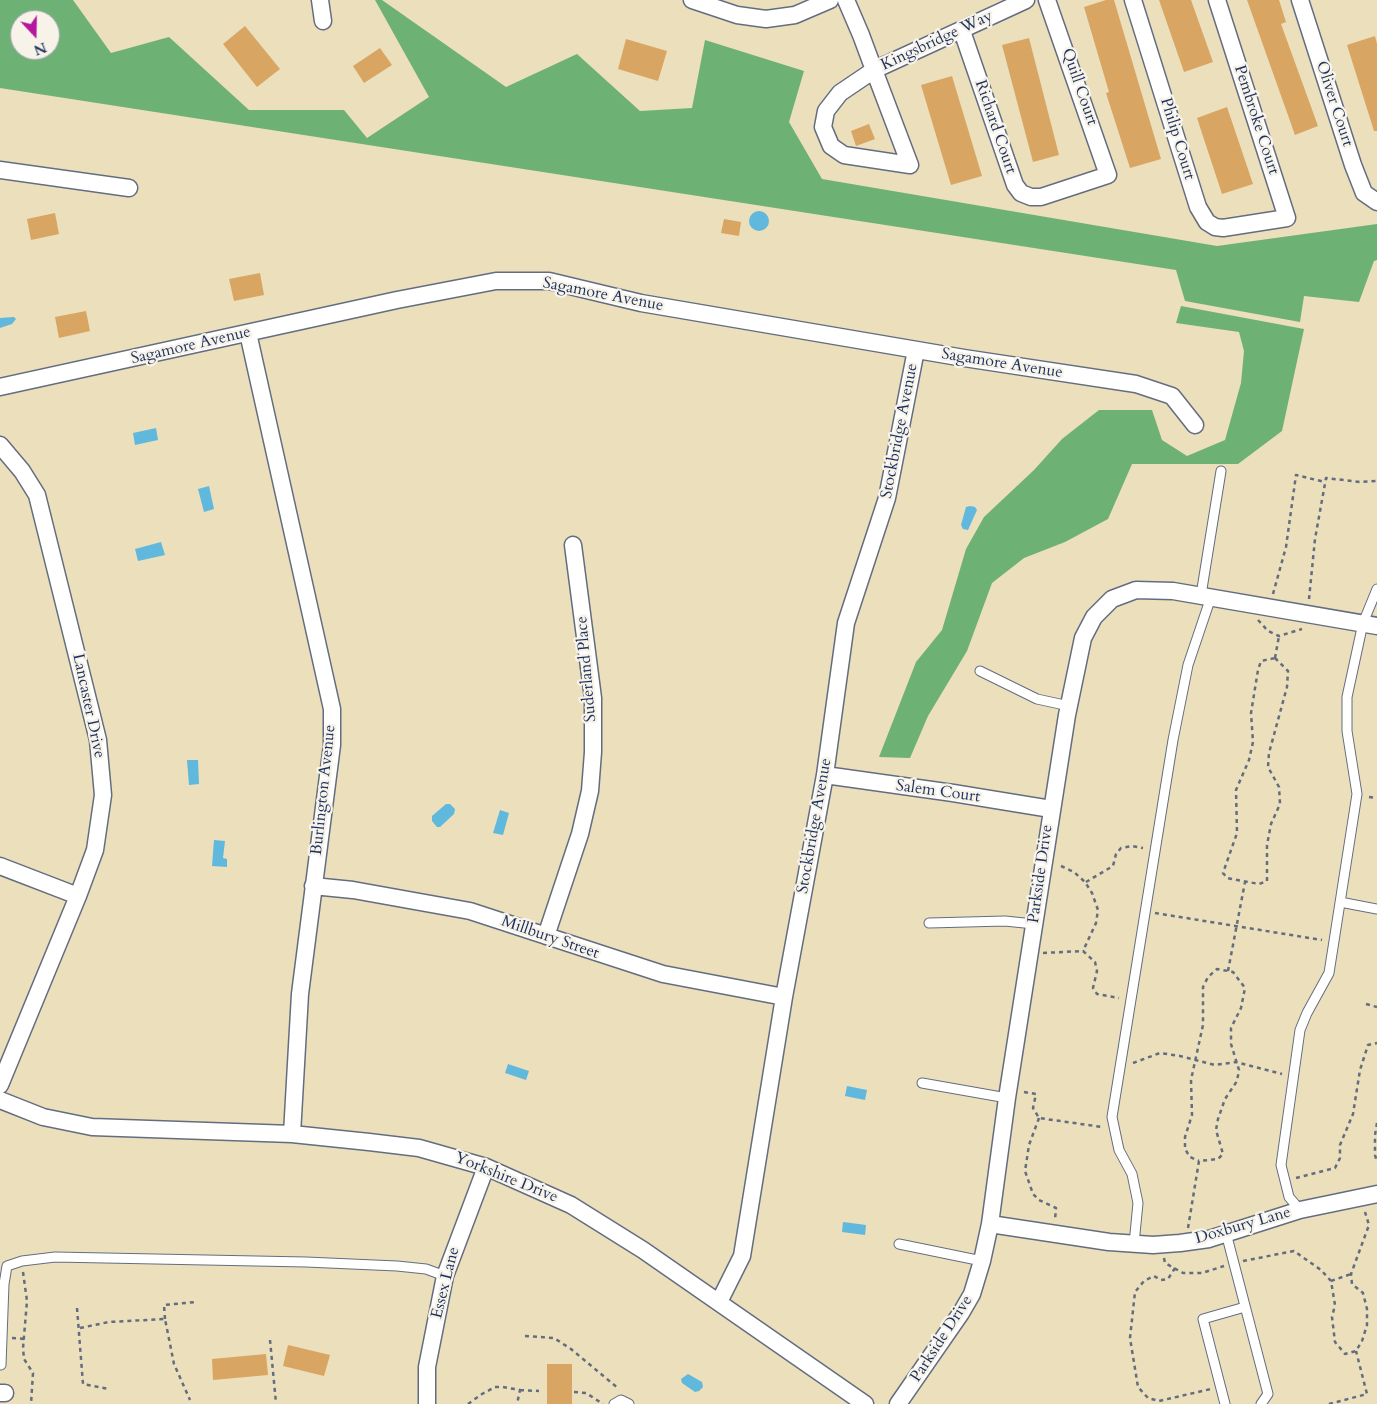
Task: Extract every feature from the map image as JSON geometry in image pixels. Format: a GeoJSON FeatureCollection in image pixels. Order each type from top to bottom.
{"type":"FeatureCollection","features":[{"type":"Feature","properties":{"kind":"street"},"geometry":{"type":"LineString","coordinates":[[320,0],[323,21]]}},
{"type":"Feature","properties":{"kind":"street"},"geometry":{"type":"LineString","coordinates":[[692,0],[737,15],[766,19],[795,15],[830,0]]}},
{"type":"Feature","properties":{"kind":"street","name":"Kingsbridge Way"},"geometry":{"type":"LineString","coordinates":[[846,0],[874,70],[910,166],[844,155],[831,146],[823,127],[826,111],[840,93],[874,70],[1026,0]]}},
{"type":"Feature","properties":{"kind":"street","name":"Quill Court"},"geometry":{"type":"LineString","coordinates":[[1047,0],[1108,175]]}},
{"type":"Feature","properties":{"kind":"street","name":"Philip Court"},"geometry":{"type":"LineString","coordinates":[[1132,0],[1198,207],[1207,222],[1215,227],[1233,227],[1263,222]]}},
{"type":"Feature","properties":{"kind":"street","name":"Pembroke Court"},"geometry":{"type":"LineString","coordinates":[[1217,0],[1286,218],[1263,222]]}},
{"type":"Feature","properties":{"kind":"street","name":"Oliver Court"},"geometry":{"type":"LineString","coordinates":[[1300,0],[1364,193],[1377,202]]}},
{"type":"Feature","properties":{"kind":"street","name":"Richard Court"},"geometry":{"type":"LineString","coordinates":[[962,31],[1015,185],[1022,193],[1031,197],[1041,197],[1108,175]]}},
{"type":"Feature","properties":{"kind":"street"},"geometry":{"type":"LineString","coordinates":[[0,170],[129,188]]}},
{"type":"Feature","properties":{"kind":"street","name":"Sagamore Avenue"},"geometry":{"type":"LineString","coordinates":[[0,388],[397,300],[496,281],[549,281],[641,303],[916,350],[1136,384],[1172,396],[1195,426]]}},
{"type":"Feature","properties":{"kind":"street","name":"Burlington Avenue"},"geometry":{"type":"LineString","coordinates":[[248,333],[332,709],[332,745],[300,994],[292,1134]]}},
{"type":"Feature","properties":{"kind":"street","name":"Stockbridge Avenue"},"geometry":{"type":"LineString","coordinates":[[719,1302],[742,1256],[784,997],[825,776],[846,623],[888,498],[916,350]]}},
{"type":"Feature","properties":{"kind":"street","name":"Lancaster Drive"},"geometry":{"type":"LineString","coordinates":[[0,445],[22,470],[37,495],[98,740],[103,795],[95,850],[0,1085]]}},
{"type":"Feature","properties":{"kind":"street","name":"Suderland Place"},"geometry":{"type":"LineString","coordinates":[[546,936],[580,834],[590,791],[593,752],[593,698],[574,545]]}},
{"type":"Feature","properties":{"kind":"street","name":"Parkside Drive"},"geometry":{"type":"LineString","coordinates":[[898,1404],[968,1300],[982,1261],[990,1224],[1007,1094],[1068,706],[1083,638],[1094,617],[1112,599],[1136,590],[1173,591],[1370,624]]}},
{"type":"Feature","properties":{"kind":"street","name":"Salem Court"},"geometry":{"type":"LineString","coordinates":[[825,776],[953,793],[1051,810]]}},
{"type":"Feature","properties":{"kind":"street"},"geometry":{"type":"LineString","coordinates":[[0,866],[78,896]]}},
{"type":"Feature","properties":{"kind":"street","name":"Millbury Street"},"geometry":{"type":"LineString","coordinates":[[313,886],[353,890],[470,911],[663,974],[784,997]]}},
{"type":"Feature","properties":{"kind":"street","name":"Yorkshire Drive"},"geometry":{"type":"LineString","coordinates":[[0,1100],[43,1117],[92,1127],[292,1134],[419,1148],[486,1167],[571,1205],[643,1250],[865,1404]]}},
{"type":"Feature","properties":{"kind":"street","name":"Essex Lane"},"geometry":{"type":"LineString","coordinates":[[427,1404],[427,1367],[445,1276],[486,1167]]}},
{"type":"Feature","properties":{"kind":"street","name":"Doxbury Lane"},"geometry":{"type":"LineString","coordinates":[[990,1224],[1134,1244],[1190,1242],[1226,1234],[1300,1210],[1369,1195]]}},
{"type":"Feature","properties":{"kind":"lane"},"geometry":{"type":"LineString","coordinates":[[1134,1244],[1138,1204],[1132,1174],[1119,1150],[1112,1117],[1155,850],[1188,665],[1206,596],[1222,471]]}},
{"type":"Feature","properties":{"kind":"lane"},"geometry":{"type":"LineString","coordinates":[[1300,1210],[1289,1196],[1281,1165],[1300,1030],[1307,1012],[1329,973],[1357,794],[1347,731],[1347,697],[1370,624],[1377,589]]}},
{"type":"Feature","properties":{"kind":"lane"},"geometry":{"type":"LineString","coordinates":[[980,671],[1037,698],[1068,706]]}},
{"type":"Feature","properties":{"kind":"lane"},"geometry":{"type":"LineString","coordinates":[[1340,902],[1377,909]]}},
{"type":"Feature","properties":{"kind":"lane"},"geometry":{"type":"LineString","coordinates":[[929,922],[1005,921],[1034,924]]}},
{"type":"Feature","properties":{"kind":"lane"},"geometry":{"type":"LineString","coordinates":[[922,1083],[1007,1094]]}},
{"type":"Feature","properties":{"kind":"lane"},"geometry":{"type":"LineString","coordinates":[[1226,1234],[1268,1394],[1262,1404]]}},
{"type":"Feature","properties":{"kind":"lane"},"geometry":{"type":"LineString","coordinates":[[899,1244],[982,1261]]}},
{"type":"Feature","properties":{"kind":"lane"},"geometry":{"type":"LineString","coordinates":[[1,1366],[4,1284],[7,1266],[22,1260],[55,1257],[306,1262],[397,1266],[426,1270],[445,1276]]}},
{"type":"Feature","properties":{"kind":"lane"},"geometry":{"type":"LineString","coordinates":[[1225,1404],[1203,1319],[1245,1307]]}},
{"type":"Feature","properties":{"kind":"path"},"geometry":{"type":"LineString","coordinates":[[1265,605],[1274,592],[1286,547],[1296,475],[1325,482]]}},
{"type":"Feature","properties":{"kind":"path"},"geometry":{"type":"LineString","coordinates":[[1311,614],[1311,570],[1326,478],[1360,482],[1377,481]]}},
{"type":"Feature","properties":{"kind":"path"},"geometry":{"type":"LineString","coordinates":[[1275,658],[1279,636]]}},
{"type":"Feature","properties":{"kind":"path"},"geometry":{"type":"LineString","coordinates":[[1275,658],[1288,671],[1287,687],[1269,753],[1268,767],[1279,787],[1280,804],[1271,824],[1267,845],[1267,881],[1259,884],[1227,878],[1223,873],[1237,833],[1236,790],[1249,760],[1253,742],[1251,713],[1258,670],[1261,661],[1275,658]]}},
{"type":"Feature","properties":{"kind":"path"},"geometry":{"type":"LineString","coordinates":[[1085,882],[1113,866],[1116,854],[1121,848],[1132,846],[1155,850]]}},
{"type":"Feature","properties":{"kind":"path"},"geometry":{"type":"LineString","coordinates":[[1061,866],[1074,872],[1085,882],[1092,893],[1098,910],[1096,923],[1083,951]]}},
{"type":"Feature","properties":{"kind":"path"},"geometry":{"type":"LineString","coordinates":[[1228,971],[1245,882]]}},
{"type":"Feature","properties":{"kind":"path"},"geometry":{"type":"LineString","coordinates":[[1145,911],[1334,942]]}},
{"type":"Feature","properties":{"kind":"path"},"geometry":{"type":"LineString","coordinates":[[1030,951],[1058,954],[1083,951]]}},
{"type":"Feature","properties":{"kind":"path"},"geometry":{"type":"LineString","coordinates":[[1083,951],[1094,962],[1097,971],[1093,988],[1097,994],[1130,1001]]}},
{"type":"Feature","properties":{"kind":"path"},"geometry":{"type":"LineString","coordinates":[[1217,969],[1228,971],[1233,972],[1245,988],[1241,1008],[1231,1028],[1231,1044],[1239,1070],[1237,1080],[1225,1098],[1218,1119],[1216,1130],[1222,1154],[1218,1159],[1199,1161],[1190,1157],[1185,1149],[1185,1137],[1192,1114],[1191,1080],[1203,1025],[1203,987],[1208,977],[1217,969]]}},
{"type":"Feature","properties":{"kind":"path"},"geometry":{"type":"LineString","coordinates":[[1366,1004],[1377,1007]]}},
{"type":"Feature","properties":{"kind":"path"},"geometry":{"type":"LineString","coordinates":[[1284,1179],[1336,1168],[1340,1158],[1340,1145],[1353,1114],[1360,1070],[1368,1045],[1377,1043]]}},
{"type":"Feature","properties":{"kind":"path"},"geometry":{"type":"LineString","coordinates":[[1120,1065],[1160,1054],[1215,1065],[1236,1062],[1293,1076]]}},
{"type":"Feature","properties":{"kind":"path"},"geometry":{"type":"LineString","coordinates":[[1007,1094],[1036,1094],[1033,1108],[1038,1118],[1029,1145],[1026,1171],[1033,1194],[1039,1200],[1056,1208],[1054,1234]]}},
{"type":"Feature","properties":{"kind":"path"},"geometry":{"type":"LineString","coordinates":[[1038,1118],[1100,1127],[1113,1125]]}},
{"type":"Feature","properties":{"kind":"path"},"geometry":{"type":"LineString","coordinates":[[1377,1123],[1374,1155],[1377,1162]]}},
{"type":"Feature","properties":{"kind":"path"},"geometry":{"type":"LineString","coordinates":[[1190,1242],[1188,1216],[1199,1161]]}},
{"type":"Feature","properties":{"kind":"path"},"geometry":{"type":"LineString","coordinates":[[1161,1244],[1165,1263],[1183,1273],[1202,1272],[1277,1252],[1294,1251],[1320,1270],[1331,1281],[1335,1304],[1332,1317],[1335,1342],[1345,1354],[1356,1351],[1362,1341],[1367,1325],[1367,1309],[1363,1293],[1352,1284],[1351,1274],[1369,1225],[1369,1195]]}},
{"type":"Feature","properties":{"kind":"path"},"geometry":{"type":"LineString","coordinates":[[22,1260],[27,1301],[23,1348],[24,1359],[32,1374],[31,1404]]}},
{"type":"Feature","properties":{"kind":"path"},"geometry":{"type":"LineString","coordinates":[[1176,1268],[1168,1279],[1161,1280],[1154,1276],[1144,1282],[1134,1292],[1130,1338],[1138,1387],[1148,1398],[1159,1401],[1220,1387]]}},
{"type":"Feature","properties":{"kind":"path"},"geometry":{"type":"LineString","coordinates":[[1331,1281],[1351,1274]]}},
{"type":"Feature","properties":{"kind":"path"},"geometry":{"type":"LineString","coordinates":[[190,1400],[174,1364],[167,1340],[164,1305],[196,1302]]}},
{"type":"Feature","properties":{"kind":"path"},"geometry":{"type":"LineString","coordinates":[[77,1308],[83,1384],[108,1389]]}},
{"type":"Feature","properties":{"kind":"path"},"geometry":{"type":"LineString","coordinates":[[80,1328],[109,1322],[164,1319]]}},
{"type":"Feature","properties":{"kind":"path"},"geometry":{"type":"LineString","coordinates":[[525,1336],[554,1338],[571,1349],[619,1389],[621,1403]]}},
{"type":"Feature","properties":{"kind":"path"},"geometry":{"type":"LineString","coordinates":[[270,1340],[276,1403]]}},
{"type":"Feature","properties":{"kind":"path"},"geometry":{"type":"LineString","coordinates":[[1329,1404],[1366,1394],[1356,1351]]}},
{"type":"Feature","properties":{"kind":"path"},"geometry":{"type":"LineString","coordinates":[[468,1404],[495,1387],[539,1391]]}},
{"type":"Feature","properties":{"kind":"path"},"geometry":{"type":"LineString","coordinates":[[517,1404],[520,1390]]}},
{"type":"Feature","properties":{"kind":"path"},"geometry":{"type":"LineString","coordinates":[[574,1392],[586,1393],[603,1404]]}},
{"type":"Feature","properties":{"kind":"green space"},"geometry":{"type":"Polygon","coordinates":[[[0,0],[73,0],[111,53],[169,37],[249,110],[344,110],[367,138],[429,97],[375,0],[382,0],[506,87],[577,54],[640,111],[692,108],[705,40],[804,71],[789,122],[822,179],[1217,246],[1377,224],[1377,260],[1374,261],[1359,302],[1304,296],[1300,322],[1185,301],[1176,270],[0,88],[0,0]]]}},
{"type":"Feature","properties":{"kind":"green space"},"geometry":{"type":"Polygon","coordinates":[[[1181,306],[1304,329],[1282,431],[1238,464],[1132,464],[1108,519],[1065,542],[1024,558],[992,583],[967,651],[928,716],[910,758],[879,757],[916,662],[942,630],[966,549],[984,517],[1034,470],[1062,439],[1099,410],[1152,410],[1162,440],[1187,456],[1225,440],[1241,383],[1244,351],[1239,332],[1176,323],[1181,306]]]}},
{"type":"Feature","properties":{"kind":"water"},"geometry":{"type":"Polygon","coordinates":[[[759,211],[766,214],[769,221],[766,228],[759,231],[752,228],[749,221],[752,214],[759,211]]]}},
{"type":"Feature","properties":{"kind":"water"},"geometry":{"type":"Polygon","coordinates":[[[14,317],[16,319],[12,324],[0,328],[0,318],[14,317]]]}},
{"type":"Feature","properties":{"kind":"water"},"geometry":{"type":"Polygon","coordinates":[[[156,428],[158,440],[135,445],[133,433],[156,428]]]}},
{"type":"Feature","properties":{"kind":"water"},"geometry":{"type":"Polygon","coordinates":[[[209,486],[214,509],[204,512],[198,489],[209,486]]]}},
{"type":"Feature","properties":{"kind":"water"},"geometry":{"type":"Polygon","coordinates":[[[966,507],[975,507],[977,510],[968,530],[963,529],[961,525],[966,507]]]}},
{"type":"Feature","properties":{"kind":"water"},"geometry":{"type":"Polygon","coordinates":[[[161,542],[165,555],[138,561],[135,549],[161,542]]]}},
{"type":"Feature","properties":{"kind":"water"},"geometry":{"type":"Polygon","coordinates":[[[187,760],[198,760],[199,784],[189,785],[187,760]]]}},
{"type":"Feature","properties":{"kind":"water"},"geometry":{"type":"Polygon","coordinates":[[[446,804],[450,804],[455,809],[454,814],[440,827],[437,827],[432,821],[432,816],[446,804]]]}},
{"type":"Feature","properties":{"kind":"water"},"geometry":{"type":"Polygon","coordinates":[[[500,810],[509,813],[503,835],[493,833],[500,810]]]}},
{"type":"Feature","properties":{"kind":"water"},"geometry":{"type":"Polygon","coordinates":[[[214,840],[225,841],[223,858],[227,859],[227,867],[212,866],[214,840]]]}},
{"type":"Feature","properties":{"kind":"water"},"geometry":{"type":"Polygon","coordinates":[[[508,1064],[529,1071],[526,1080],[505,1073],[508,1064]]]}},
{"type":"Feature","properties":{"kind":"water"},"geometry":{"type":"Polygon","coordinates":[[[847,1086],[867,1090],[865,1100],[845,1096],[847,1086]]]}},
{"type":"Feature","properties":{"kind":"water"},"geometry":{"type":"Polygon","coordinates":[[[843,1222],[866,1225],[865,1235],[842,1232],[843,1222]]]}},
{"type":"Feature","properties":{"kind":"water"},"geometry":{"type":"Polygon","coordinates":[[[688,1374],[702,1382],[703,1387],[699,1391],[695,1392],[682,1383],[681,1379],[688,1374]]]}},
{"type":"Feature","properties":{"kind":"building"},"geometry":{"type":"Polygon","coordinates":[[[1106,0],[1114,0],[1161,159],[1130,168],[1106,93],[1109,92],[1084,7],[1106,0]]]}},
{"type":"Feature","properties":{"kind":"building"},"geometry":{"type":"Polygon","coordinates":[[[1159,0],[1191,0],[1213,62],[1184,72],[1159,0]]]}},
{"type":"Feature","properties":{"kind":"building"},"geometry":{"type":"Polygon","coordinates":[[[1247,0],[1279,0],[1286,22],[1281,24],[1318,126],[1295,135],[1247,0]]]}},
{"type":"Feature","properties":{"kind":"building"},"geometry":{"type":"Polygon","coordinates":[[[245,26],[280,69],[257,87],[223,44],[245,26]]]}},
{"type":"Feature","properties":{"kind":"building"},"geometry":{"type":"Polygon","coordinates":[[[1375,36],[1377,44],[1377,131],[1374,131],[1347,45],[1375,36]]]}},
{"type":"Feature","properties":{"kind":"building"},"geometry":{"type":"Polygon","coordinates":[[[1029,38],[1059,155],[1033,162],[1002,45],[1029,38]]]}},
{"type":"Feature","properties":{"kind":"building"},"geometry":{"type":"Polygon","coordinates":[[[626,39],[667,51],[658,81],[618,69],[626,39]]]}},
{"type":"Feature","properties":{"kind":"building"},"geometry":{"type":"Polygon","coordinates":[[[380,48],[392,65],[364,83],[353,66],[380,48]]]}},
{"type":"Feature","properties":{"kind":"building"},"geometry":{"type":"Polygon","coordinates":[[[952,76],[982,176],[951,185],[921,85],[952,76]]]}},
{"type":"Feature","properties":{"kind":"building"},"geometry":{"type":"Polygon","coordinates":[[[1227,107],[1253,184],[1222,194],[1197,118],[1227,107]]]}},
{"type":"Feature","properties":{"kind":"building"},"geometry":{"type":"Polygon","coordinates":[[[869,124],[875,139],[856,146],[851,131],[869,124]]]}},
{"type":"Feature","properties":{"kind":"building"},"geometry":{"type":"Polygon","coordinates":[[[55,213],[59,234],[31,240],[27,219],[55,213]]]}},
{"type":"Feature","properties":{"kind":"building"},"geometry":{"type":"Polygon","coordinates":[[[724,219],[741,222],[739,236],[721,233],[724,219]]]}},
{"type":"Feature","properties":{"kind":"building"},"geometry":{"type":"Polygon","coordinates":[[[260,273],[264,295],[234,301],[229,279],[260,273]]]}},
{"type":"Feature","properties":{"kind":"building"},"geometry":{"type":"Polygon","coordinates":[[[86,311],[90,331],[59,338],[55,317],[86,311]]]}},
{"type":"Feature","properties":{"kind":"building"},"geometry":{"type":"Polygon","coordinates":[[[288,1345],[330,1355],[324,1376],[283,1366],[288,1345]]]}},
{"type":"Feature","properties":{"kind":"building"},"geometry":{"type":"Polygon","coordinates":[[[266,1354],[268,1375],[213,1380],[212,1359],[266,1354]]]}},
{"type":"Feature","properties":{"kind":"building"},"geometry":{"type":"Polygon","coordinates":[[[547,1364],[572,1364],[572,1404],[547,1404],[547,1364]]]}}]}
